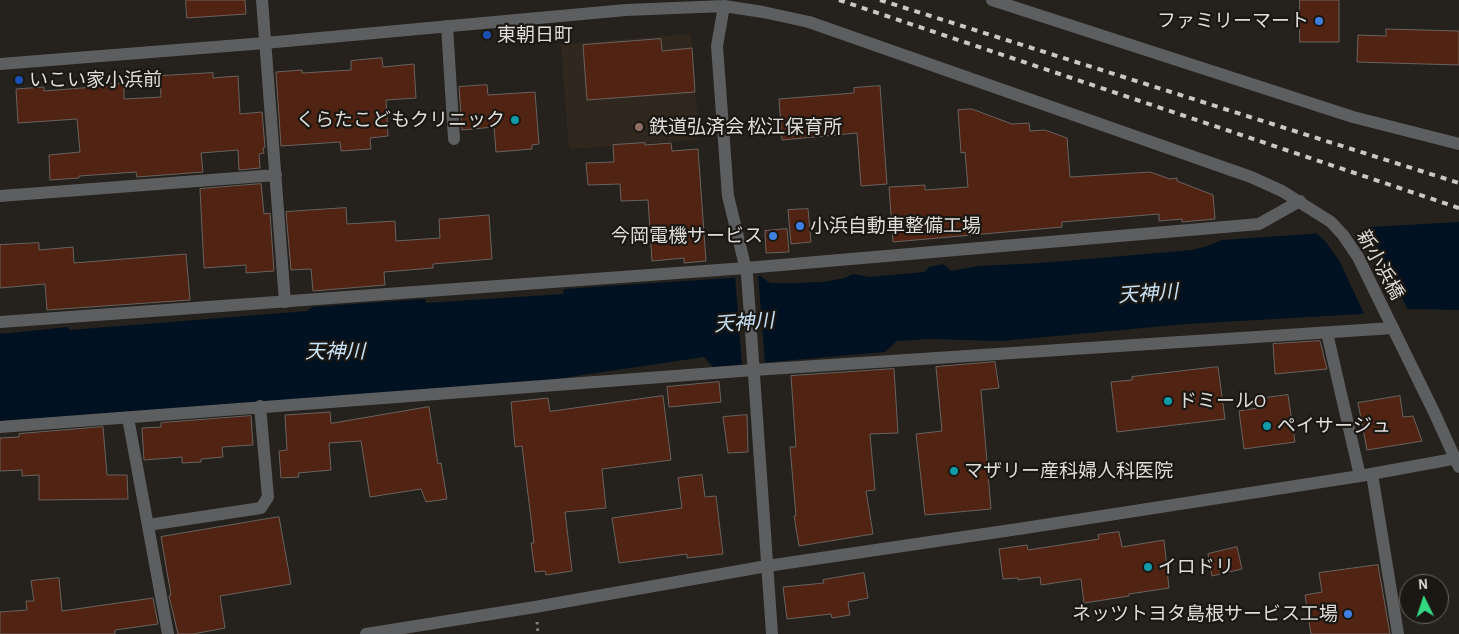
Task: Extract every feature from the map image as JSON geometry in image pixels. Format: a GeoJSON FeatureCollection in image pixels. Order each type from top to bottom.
{"type":"FeatureCollection","features":[{"type":"Feature","properties":{"kind":"street"},"geometry":{"type":"LineString","coordinates":[[262,0],[285,302]]}},
{"type":"Feature","properties":{"kind":"street"},"geometry":{"type":"LineString","coordinates":[[992,0],[1353,117],[1459,144]]}},
{"type":"Feature","properties":{"kind":"street"},"geometry":{"type":"LineString","coordinates":[[725,3],[716,46],[728,196],[746,271],[772,634]]}},
{"type":"Feature","properties":{"kind":"street","name":"新小浜橋"},"geometry":{"type":"LineString","coordinates":[[0,64],[725,3],[809,22],[1251,177],[1300,201],[1331,222],[1358,257],[1458,461]]}},
{"type":"Feature","properties":{"kind":"street"},"geometry":{"type":"LineString","coordinates":[[447,26],[454,139]]}},
{"type":"Feature","properties":{"kind":"street"},"geometry":{"type":"LineString","coordinates":[[0,196],[276,175]]}},
{"type":"Feature","properties":{"kind":"street"},"geometry":{"type":"LineString","coordinates":[[0,322],[746,271],[1259,224],[1300,201]]}},
{"type":"Feature","properties":{"kind":"street"},"geometry":{"type":"LineString","coordinates":[[0,427],[754,368],[1393,328]]}},
{"type":"Feature","properties":{"kind":"street"},"geometry":{"type":"LineString","coordinates":[[1328,332],[1366,475],[1398,634]]}},
{"type":"Feature","properties":{"kind":"street"},"geometry":{"type":"LineString","coordinates":[[148,525],[261,508],[268,497],[260,406]]}},
{"type":"Feature","properties":{"kind":"street"},"geometry":{"type":"LineString","coordinates":[[128,418],[168,634]]}},
{"type":"Feature","properties":{"kind":"street"},"geometry":{"type":"LineString","coordinates":[[366,634],[767,566],[1458,461]]}},
{"type":"Feature","properties":{"kind":"shaded area"},"geometry":{"type":"Polygon","coordinates":[[[691,34],[699,140],[569,149],[561,44],[691,34]]]}},
{"type":"Feature","properties":{"kind":"water","name":"天神川"},"geometry":{"type":"Polygon","coordinates":[[[1459,222],[1459,310],[1413,309],[1362,314],[1186,324],[1002,341],[929,339],[897,341],[885,352],[713,367],[704,357],[522,384],[0,421],[0,334],[68,327],[70,330],[308,311],[312,307],[425,299],[426,303],[563,294],[564,289],[760,276],[770,283],[824,282],[853,274],[869,277],[924,272],[929,267],[943,264],[951,271],[978,266],[1041,263],[1192,250],[1222,240],[1310,234],[1371,227],[1459,222]]]}},
{"type":"Feature","properties":{"kind":"pier"},"geometry":{"type":"Polygon","coordinates":[[[1366,225],[1409,312],[1365,316],[1340,262],[1326,242],[1314,231],[1366,225]]]}},
{"type":"Feature","properties":{"kind":"pier"},"geometry":{"type":"Polygon","coordinates":[[[758,274],[765,363],[742,365],[735,276],[758,274]]]}},
{"type":"Feature","properties":{"kind":"building"},"geometry":{"type":"Polygon","coordinates":[[[186,0],[245,0],[246,14],[187,18],[186,0]]]}},
{"type":"Feature","properties":{"kind":"building","name":"ファミリーマート"},"geometry":{"type":"Polygon","coordinates":[[[1300,0],[1339,0],[1339,42],[1300,42],[1300,0]]]}},
{"type":"Feature","properties":{"kind":"building"},"geometry":{"type":"Polygon","coordinates":[[[1386,29],[1459,31],[1459,65],[1357,62],[1358,35],[1386,36],[1386,29]]]}},
{"type":"Feature","properties":{"kind":"building","name":"鉄道弘済会 松江保育所"},"geometry":{"type":"Polygon","coordinates":[[[661,39],[662,51],[692,48],[695,92],[587,100],[583,45],[661,39]]]}},
{"type":"Feature","properties":{"kind":"building"},"geometry":{"type":"Polygon","coordinates":[[[382,58],[383,67],[414,64],[416,98],[386,100],[388,136],[370,138],[371,149],[341,151],[340,142],[281,146],[276,72],[302,70],[302,73],[351,70],[351,61],[382,58]]]}},
{"type":"Feature","properties":{"kind":"building"},"geometry":{"type":"Polygon","coordinates":[[[213,73],[213,78],[238,76],[240,114],[262,112],[265,147],[263,148],[264,153],[259,154],[260,168],[239,170],[238,150],[201,153],[203,172],[137,177],[136,172],[50,180],[49,155],[80,152],[77,119],[18,123],[16,89],[44,87],[44,91],[124,83],[124,99],[161,97],[160,76],[213,73]]]}},
{"type":"Feature","properties":{"kind":"building","name":"くらたこどもクリニック"},"geometry":{"type":"Polygon","coordinates":[[[487,85],[488,95],[535,92],[539,144],[532,145],[532,149],[496,152],[494,127],[462,130],[459,87],[487,85]]]}},
{"type":"Feature","properties":{"kind":"building"},"geometry":{"type":"Polygon","coordinates":[[[880,86],[887,184],[861,186],[857,133],[782,140],[779,99],[854,93],[854,88],[880,86]]]}},
{"type":"Feature","properties":{"kind":"building"},"geometry":{"type":"Polygon","coordinates":[[[972,109],[1012,124],[1029,123],[1030,131],[1045,130],[1067,138],[1070,177],[1150,172],[1170,179],[1177,178],[1177,181],[1213,195],[1215,219],[1182,222],[1182,219],[1159,221],[1159,214],[1062,222],[1062,227],[893,242],[889,187],[925,185],[925,190],[968,187],[965,152],[961,153],[958,110],[972,109]]]}},
{"type":"Feature","properties":{"kind":"building"},"geometry":{"type":"Polygon","coordinates":[[[645,143],[645,145],[671,143],[672,151],[698,149],[706,261],[684,263],[684,258],[652,261],[648,200],[621,201],[620,184],[588,185],[586,163],[614,162],[613,145],[645,143]]]}},
{"type":"Feature","properties":{"kind":"building"},"geometry":{"type":"Polygon","coordinates":[[[261,184],[264,214],[270,213],[274,271],[246,273],[246,265],[204,268],[200,189],[261,184]]]}},
{"type":"Feature","properties":{"kind":"building"},"geometry":{"type":"Polygon","coordinates":[[[346,208],[347,224],[395,221],[396,241],[440,238],[439,219],[489,215],[492,259],[433,264],[433,268],[384,272],[385,285],[313,291],[311,269],[291,270],[286,212],[346,208]]]}},
{"type":"Feature","properties":{"kind":"building","name":"小浜自動車整備工場"},"geometry":{"type":"Polygon","coordinates":[[[808,209],[811,242],[791,244],[788,210],[808,209]]]}},
{"type":"Feature","properties":{"kind":"building","name":"今岡電機サービス"},"geometry":{"type":"Polygon","coordinates":[[[787,229],[789,252],[766,253],[765,231],[787,229]]]}},
{"type":"Feature","properties":{"kind":"building"},"geometry":{"type":"Polygon","coordinates":[[[39,243],[39,250],[73,247],[74,263],[186,254],[190,300],[47,310],[45,284],[0,288],[0,245],[39,243]]]}},
{"type":"Feature","properties":{"kind":"building"},"geometry":{"type":"Polygon","coordinates":[[[1320,341],[1327,369],[1275,374],[1273,344],[1320,341]]]}},
{"type":"Feature","properties":{"kind":"building","name":"マザリー産科婦人科医院"},"geometry":{"type":"Polygon","coordinates":[[[995,362],[999,388],[981,390],[991,509],[925,515],[916,434],[942,431],[936,367],[995,362]]]}},
{"type":"Feature","properties":{"kind":"building","name":"ドミールO"},"geometry":{"type":"Polygon","coordinates":[[[1218,367],[1225,419],[1117,432],[1111,382],[1132,380],[1132,377],[1218,367]]]}},
{"type":"Feature","properties":{"kind":"building"},"geometry":{"type":"Polygon","coordinates":[[[894,369],[898,433],[870,434],[875,490],[866,491],[873,534],[799,546],[794,516],[796,516],[790,447],[796,447],[791,376],[894,369]]]}},
{"type":"Feature","properties":{"kind":"building"},"geometry":{"type":"Polygon","coordinates":[[[719,382],[721,402],[669,407],[667,387],[719,382]]]}},
{"type":"Feature","properties":{"kind":"building","name":"ペイサージュ"},"geometry":{"type":"Polygon","coordinates":[[[1288,395],[1295,442],[1244,449],[1239,411],[1258,408],[1257,399],[1288,395]]]}},
{"type":"Feature","properties":{"kind":"building"},"geometry":{"type":"Polygon","coordinates":[[[663,396],[671,460],[602,469],[606,508],[565,512],[572,571],[546,575],[545,571],[535,572],[531,543],[534,543],[522,446],[515,447],[511,402],[548,398],[550,411],[663,396]]]}},
{"type":"Feature","properties":{"kind":"building"},"geometry":{"type":"Polygon","coordinates":[[[1400,396],[1403,417],[1413,416],[1422,441],[1367,450],[1358,403],[1400,396]]]}},
{"type":"Feature","properties":{"kind":"building"},"geometry":{"type":"Polygon","coordinates":[[[429,407],[438,464],[441,463],[447,499],[426,502],[421,489],[370,497],[361,441],[329,443],[331,470],[298,473],[299,477],[281,478],[279,451],[287,450],[285,415],[330,412],[331,423],[429,407]]]}},
{"type":"Feature","properties":{"kind":"building"},"geometry":{"type":"Polygon","coordinates":[[[747,415],[748,452],[728,453],[723,417],[747,415]]]}},
{"type":"Feature","properties":{"kind":"building"},"geometry":{"type":"Polygon","coordinates":[[[251,416],[253,445],[222,447],[223,457],[201,459],[201,462],[182,463],[182,457],[144,460],[142,428],[161,427],[161,423],[251,416]]]}},
{"type":"Feature","properties":{"kind":"building"},"geometry":{"type":"Polygon","coordinates":[[[103,427],[107,475],[127,475],[128,499],[39,500],[39,475],[22,476],[22,470],[0,471],[0,438],[19,437],[19,434],[103,427]]]}},
{"type":"Feature","properties":{"kind":"building"},"geometry":{"type":"Polygon","coordinates":[[[702,475],[705,497],[716,496],[723,554],[687,558],[687,554],[619,563],[612,518],[682,508],[678,478],[702,475]]]}},
{"type":"Feature","properties":{"kind":"building"},"geometry":{"type":"Polygon","coordinates":[[[279,517],[291,584],[220,596],[225,628],[193,634],[178,634],[169,596],[171,595],[161,537],[279,517]]]}},
{"type":"Feature","properties":{"kind":"building"},"geometry":{"type":"Polygon","coordinates":[[[1119,532],[1122,547],[1164,540],[1169,588],[1084,603],[1081,579],[1041,585],[1040,577],[1018,580],[1018,578],[1003,579],[999,549],[1027,545],[1028,550],[1099,539],[1098,535],[1119,532]]]}},
{"type":"Feature","properties":{"kind":"building"},"geometry":{"type":"Polygon","coordinates":[[[1237,547],[1242,569],[1212,576],[1208,554],[1237,547]]]}},
{"type":"Feature","properties":{"kind":"building","name":"ネッツトヨタ島根サービス工場"},"geometry":{"type":"Polygon","coordinates":[[[1378,565],[1390,634],[1311,634],[1305,595],[1322,592],[1319,573],[1378,565]]]}},
{"type":"Feature","properties":{"kind":"building"},"geometry":{"type":"Polygon","coordinates":[[[864,573],[868,598],[848,602],[850,615],[832,618],[831,614],[787,619],[783,587],[824,583],[823,580],[864,573]]]}},
{"type":"Feature","properties":{"kind":"building"},"geometry":{"type":"Polygon","coordinates":[[[59,578],[62,611],[153,598],[158,624],[115,630],[115,634],[0,634],[0,612],[27,610],[26,601],[34,601],[31,581],[59,578]]]}},
{"type":"Feature","properties":{"kind":"railway"},"geometry":{"type":"LineString","coordinates":[[839,0],[1459,208]]}},
{"type":"Feature","properties":{"kind":"railway"},"geometry":{"type":"LineString","coordinates":[[880,0],[1459,183]]}},
{"type":"Feature","properties":{"kind":"place","name":"ファミリーマート"},"geometry":{"type":"Point","coordinates":[1319,21]}},
{"type":"Feature","properties":{"kind":"place","name":"東朝日町"},"geometry":{"type":"Point","coordinates":[487,35]}},
{"type":"Feature","properties":{"kind":"place","name":"いこい家小浜前"},"geometry":{"type":"Point","coordinates":[19,80]}},
{"type":"Feature","properties":{"kind":"place","name":"くらたこどもクリニック"},"geometry":{"type":"Point","coordinates":[515,120]}},
{"type":"Feature","properties":{"kind":"place","name":"鉄道弘済会 松江保育所"},"geometry":{"type":"Point","coordinates":[639,127]}},
{"type":"Feature","properties":{"kind":"place","name":"小浜自動車整備工場"},"geometry":{"type":"Point","coordinates":[800,226]}},
{"type":"Feature","properties":{"kind":"place","name":"今岡電機サービス"},"geometry":{"type":"Point","coordinates":[773,236]}},
{"type":"Feature","properties":{"kind":"place","name":"ドミールO"},"geometry":{"type":"Point","coordinates":[1168,401]}},
{"type":"Feature","properties":{"kind":"place","name":"ペイサージュ"},"geometry":{"type":"Point","coordinates":[1267,426]}},
{"type":"Feature","properties":{"kind":"place","name":"マザリー産科婦人科医院"},"geometry":{"type":"Point","coordinates":[954,471]}},
{"type":"Feature","properties":{"kind":"place","name":"イロドリ"},"geometry":{"type":"Point","coordinates":[1148,567]}},
{"type":"Feature","properties":{"kind":"place","name":"ネッツトヨタ島根サービス工場"},"geometry":{"type":"Point","coordinates":[1348,614]}}]}
